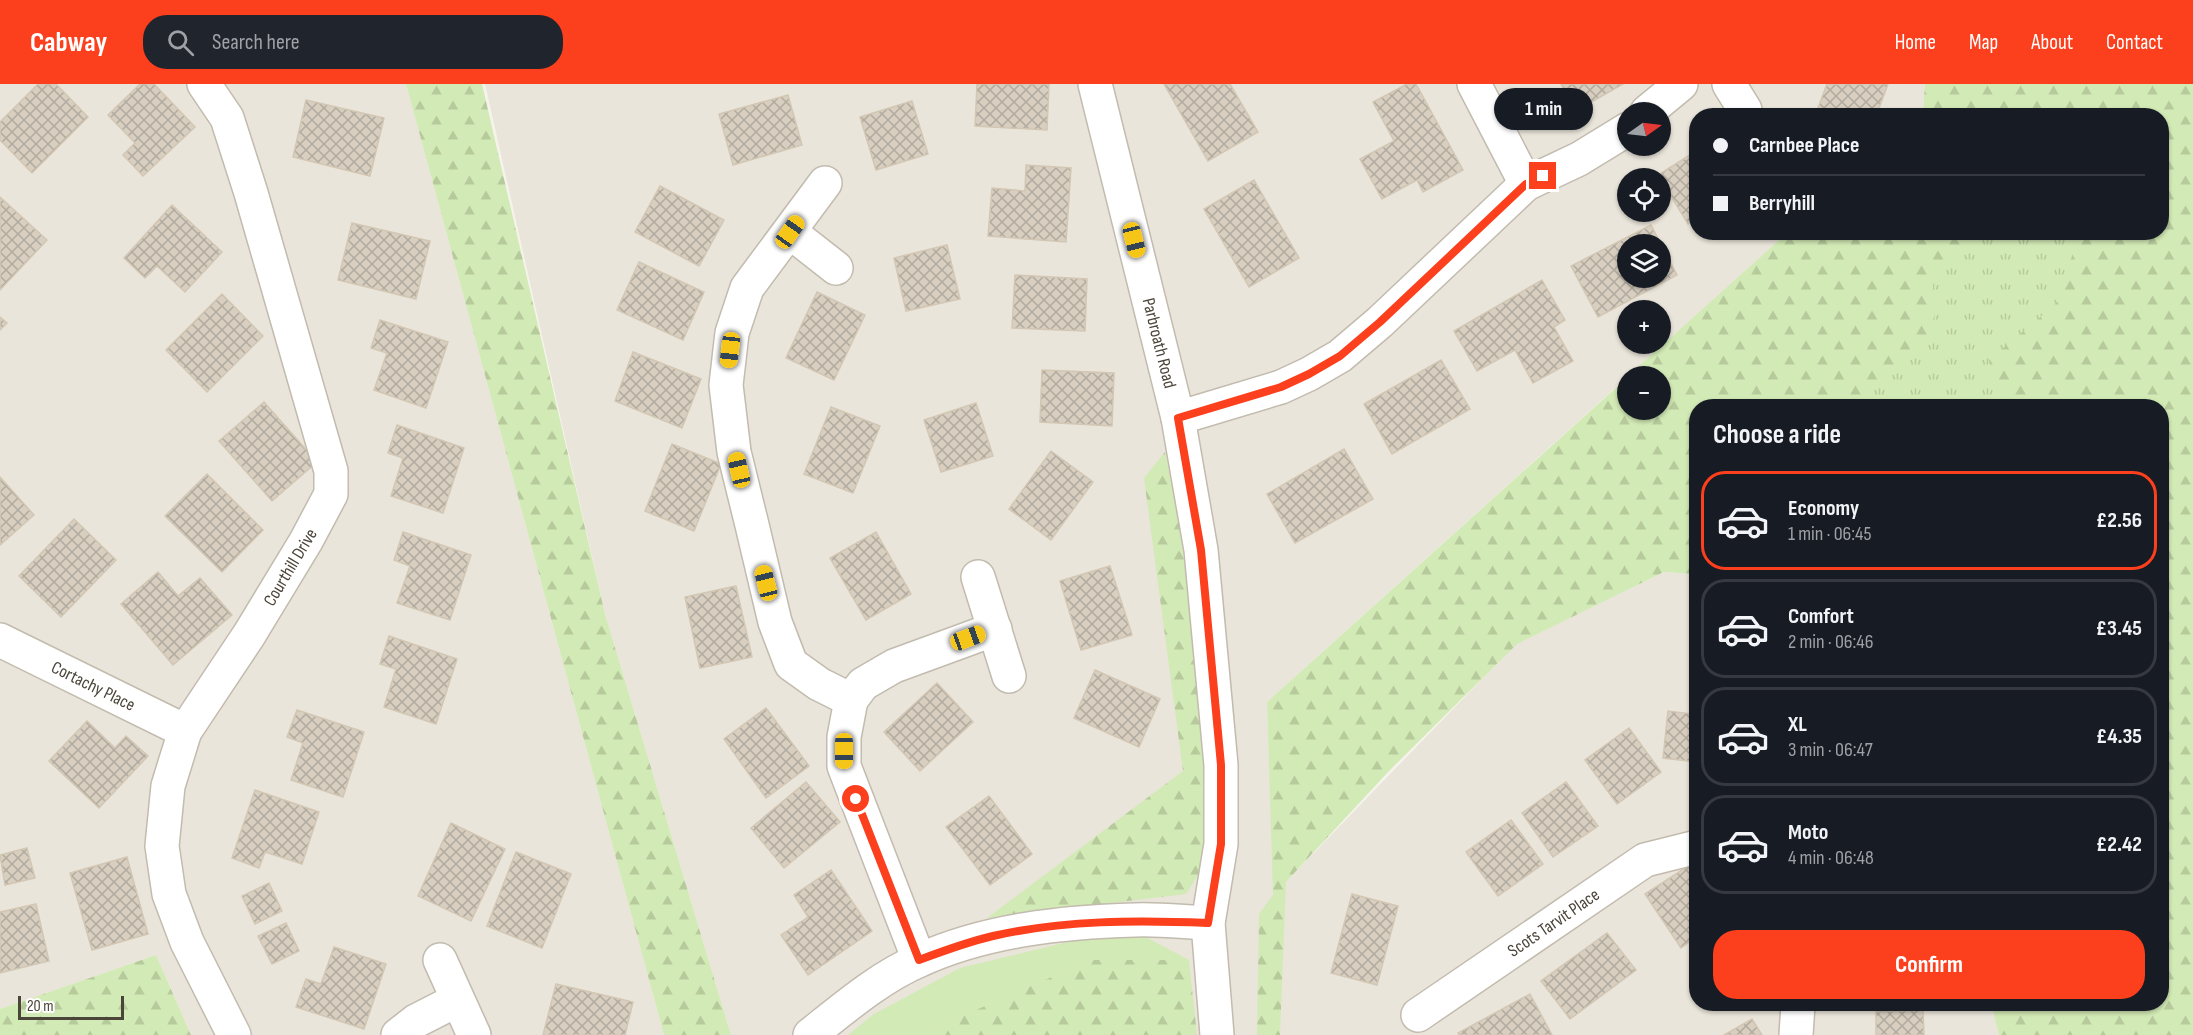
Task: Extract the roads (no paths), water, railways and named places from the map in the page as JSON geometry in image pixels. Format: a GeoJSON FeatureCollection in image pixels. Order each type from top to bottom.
{"type":"FeatureCollection","features":[{"type":"Feature","properties":{"kind":"street","name":"Courthill Drive"},"geometry":{"type":"LineString","coordinates":[[204,84],[227,118],[251,193],[331,471],[331,494],[255,626],[185,731],[168,786],[162,846],[169,894],[187,942],[234,1035]]}},
{"type":"Feature","properties":{"kind":"street","name":"Parbroath Road"},"geometry":{"type":"LineString","coordinates":[[1095,84],[1178,418],[1201,550],[1221,765],[1221,844],[1208,923],[1217,1035]]}},
{"type":"Feature","properties":{"kind":"street"},"geometry":{"type":"LineString","coordinates":[[1474,84],[1526,184]]}},
{"type":"Feature","properties":{"kind":"street"},"geometry":{"type":"LineString","coordinates":[[1659,102],[1681,84]]}},
{"type":"Feature","properties":{"kind":"street"},"geometry":{"type":"LineString","coordinates":[[1178,418],[1281,387],[1340,356],[1380,322],[1526,184],[1579,159],[1617,136]]}},
{"type":"Feature","properties":{"kind":"street"},"geometry":{"type":"LineString","coordinates":[[825,183],[747,288],[732,333],[726,385],[735,452],[775,622],[791,664],[819,684],[851,700]]}},
{"type":"Feature","properties":{"kind":"street"},"geometry":{"type":"LineString","coordinates":[[790,232],[836,268]]}},
{"type":"Feature","properties":{"kind":"street"},"geometry":{"type":"LineString","coordinates":[[978,577],[1009,676]]}},
{"type":"Feature","properties":{"kind":"street"},"geometry":{"type":"LineString","coordinates":[[919,960],[844,766],[844,737],[851,700],[863,684],[894,666],[995,629]]}},
{"type":"Feature","properties":{"kind":"street","name":"Cortachy Place"},"geometry":{"type":"LineString","coordinates":[[0,640],[185,731]]}},
{"type":"Feature","properties":{"kind":"street","name":"Scots Tarvit Place"},"geometry":{"type":"LineString","coordinates":[[1418,1015],[1645,860],[1689,849]]}},
{"type":"Feature","properties":{"kind":"street"},"geometry":{"type":"LineString","coordinates":[[810,1035],[890,977],[919,960],[959,945],[994,936],[1049,927],[1137,920],[1208,923]]}},
{"type":"Feature","properties":{"kind":"street"},"geometry":{"type":"LineString","coordinates":[[440,960],[474,1035]]}},
{"type":"Feature","properties":{"kind":"street"},"geometry":{"type":"LineString","coordinates":[[398,1035],[416,1021],[458,1000]]}},
{"type":"Feature","properties":{"kind":"street"},"geometry":{"type":"LineString","coordinates":[[1796,1035],[1798,1011]]}}]}
